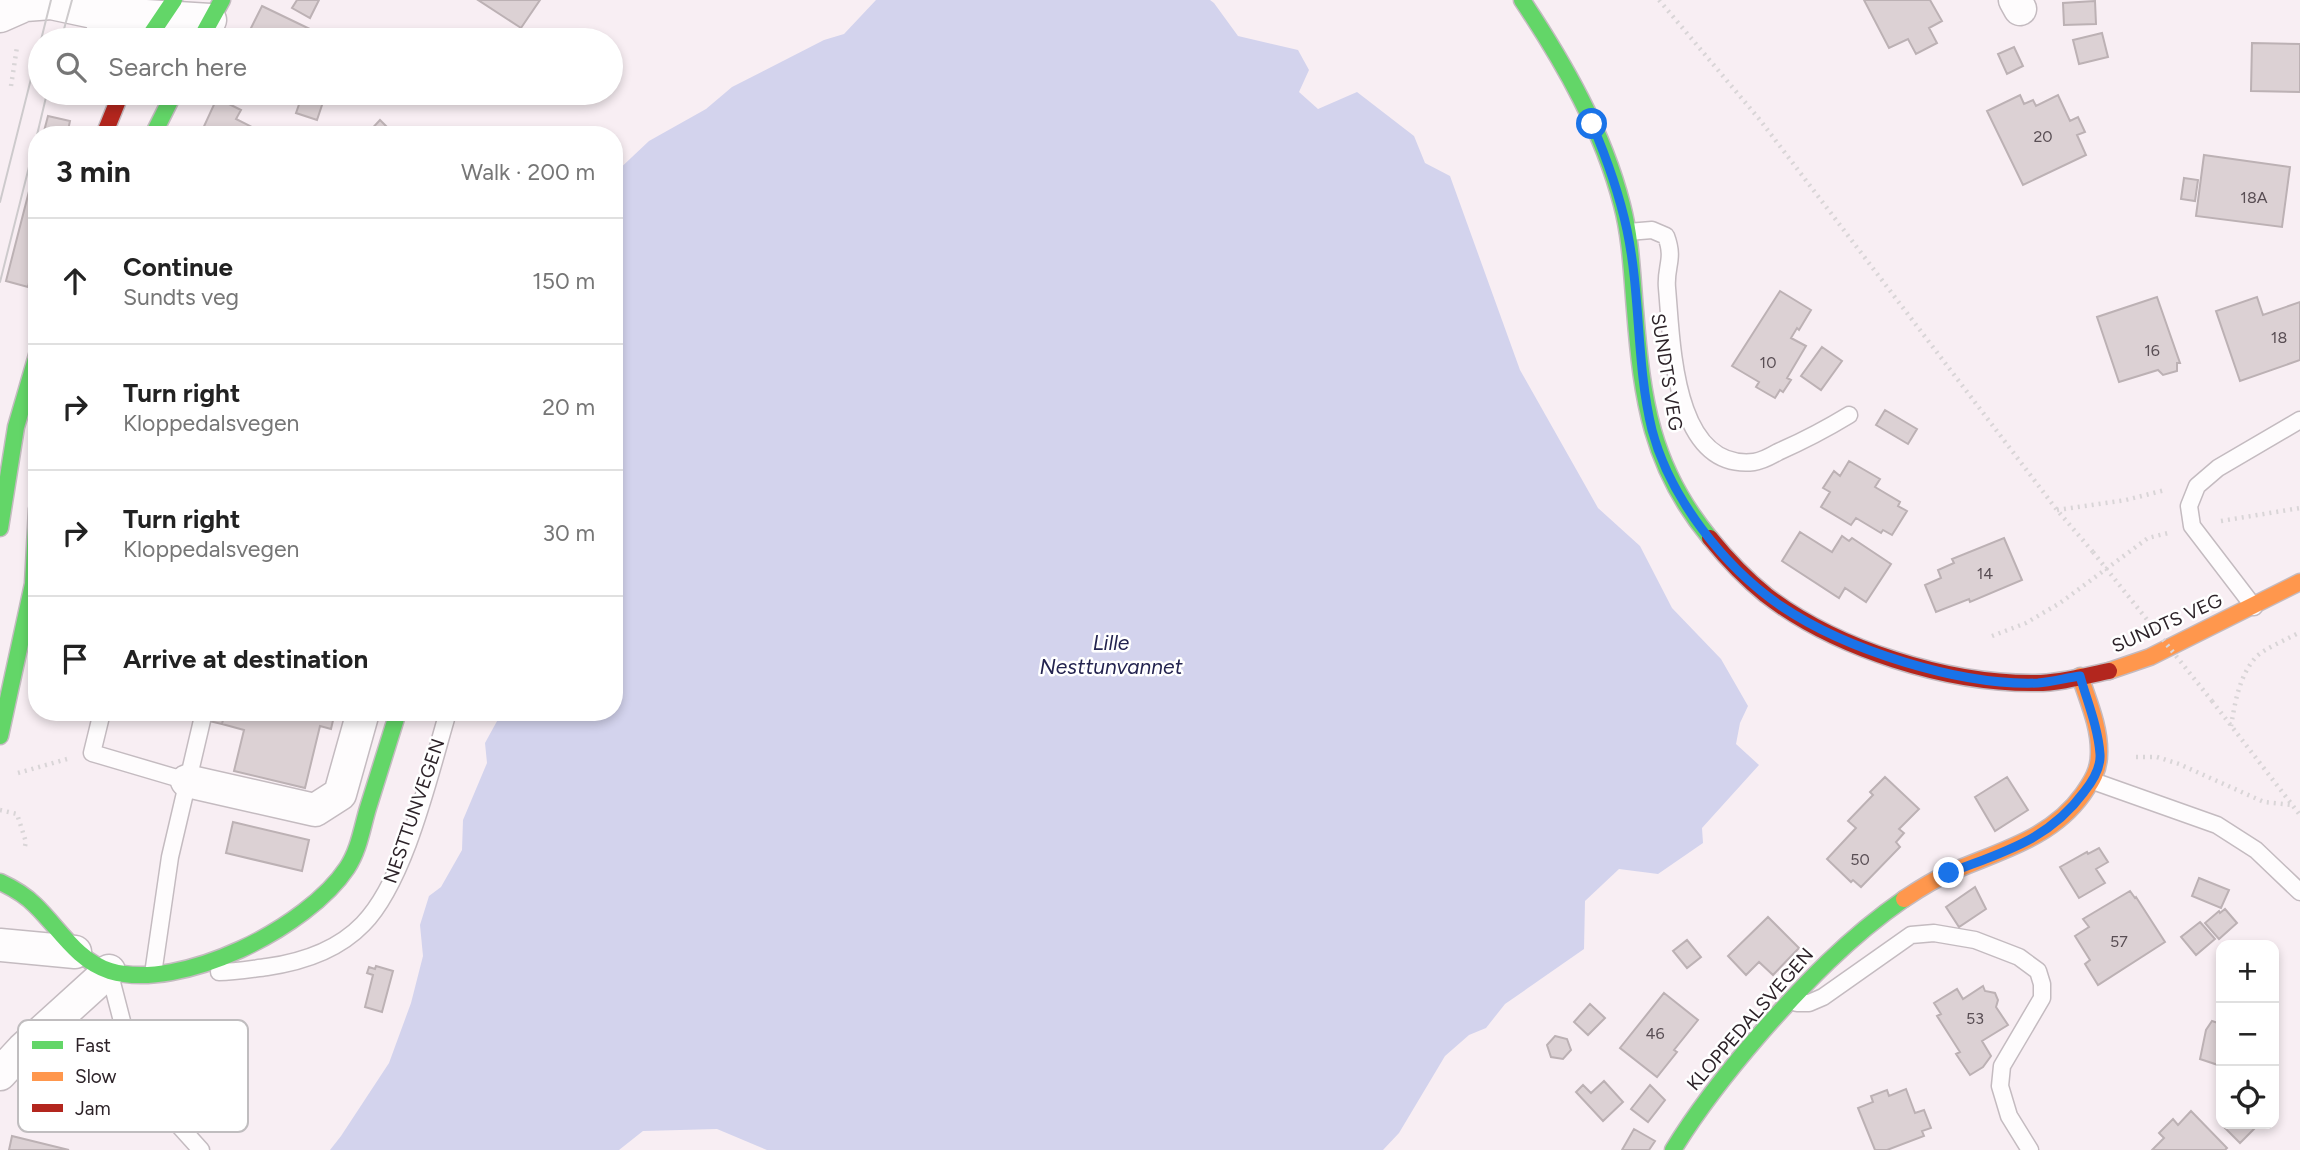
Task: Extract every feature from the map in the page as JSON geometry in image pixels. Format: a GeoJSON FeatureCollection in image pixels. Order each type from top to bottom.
{"type":"FeatureCollection","features":[{"type":"Feature","properties":{"kind":"street","name":"SUNDTS VEG"},"geometry":{"type":"LineString","coordinates":[[1522,0],[1545,33],[1592,124],[1615,179],[1628,232],[1644,383],[1653,431],[1671,482],[1700,526],[1736,568],[1782,606],[1833,634],[1877,653],[1936,671],[1987,680],[2038,683],[2119,669],[2254,607],[2300,582]]}},
{"type":"Feature","properties":{"kind":"street"},"geometry":{"type":"LineString","coordinates":[[4,10],[51,3],[104,27],[161,19],[211,20]]}},
{"type":"Feature","properties":{"kind":"street"},"geometry":{"type":"LineString","coordinates":[[158,126],[168,105]]}},
{"type":"Feature","properties":{"kind":"street"},"geometry":{"type":"LineString","coordinates":[[0,528],[16,427],[28,386]]}},
{"type":"Feature","properties":{"kind":"street"},"geometry":{"type":"LineString","coordinates":[[0,736],[28,607]]}},
{"type":"Feature","properties":{"kind":"street","name":"KLOPPEDALSVEGEN"},"geometry":{"type":"LineString","coordinates":[[1673,1150],[1719,1082],[1809,978],[1859,932],[1905,898],[1949,873],[2018,846],[2048,830],[2073,808],[2093,781],[2100,757],[2096,729],[2080,676]]}},
{"type":"Feature","properties":{"kind":"street"},"geometry":{"type":"LineString","coordinates":[[187,781],[315,810],[340,794],[360,721]]}},
{"type":"Feature","properties":{"kind":"street"},"geometry":{"type":"LineString","coordinates":[[0,882],[25,896],[75,952],[109,971],[129,975],[185,971],[236,952],[299,917],[326,896],[347,867],[361,832],[395,721]]}},
{"type":"Feature","properties":{"kind":"street"},"geometry":{"type":"LineString","coordinates":[[0,945],[75,952]]}},
{"type":"Feature","properties":{"kind":"street"},"geometry":{"type":"LineString","coordinates":[[55,1020],[109,971]]}},
{"type":"Feature","properties":{"kind":"street"},"geometry":{"type":"LineString","coordinates":[[0,1073],[18,1054]]}},
{"type":"Feature","properties":{"kind":"lane"},"geometry":{"type":"LineString","coordinates":[[1628,232],[1651,230],[1666,236],[1671,250],[1666,283],[1673,355],[1686,416],[1706,448],[1728,462],[1756,462],[1814,436],[1849,415]]}},
{"type":"Feature","properties":{"kind":"lane"},"geometry":{"type":"LineString","coordinates":[[2192,526],[2189,506],[2197,486],[2218,467],[2300,420]]}},
{"type":"Feature","properties":{"kind":"lane","name":"SUNDTS VEG"},"geometry":{"type":"LineString","coordinates":[[2192,526],[2254,607]]}},
{"type":"Feature","properties":{"kind":"lane"},"geometry":{"type":"LineString","coordinates":[[100,721],[92,753],[187,781]]}},
{"type":"Feature","properties":{"kind":"lane"},"geometry":{"type":"LineString","coordinates":[[153,974],[170,857],[202,721]]}},
{"type":"Feature","properties":{"kind":"lane","name":"NESTTUNVEGEN"},"geometry":{"type":"LineString","coordinates":[[185,971],[229,972],[288,964],[323,952],[351,935],[364,923],[397,872],[445,721]]}},
{"type":"Feature","properties":{"kind":"lane"},"geometry":{"type":"LineString","coordinates":[[2093,781],[2217,825],[2256,850],[2300,892]]}},
{"type":"Feature","properties":{"kind":"lane"},"geometry":{"type":"LineString","coordinates":[[1787,1003],[1809,1003],[1823,997],[1911,935],[1934,933],[1975,940],[2019,957],[2038,971],[2042,998],[2002,1066],[2000,1086],[2008,1116],[2030,1150]]}},
{"type":"Feature","properties":{"kind":"lane"},"geometry":{"type":"LineString","coordinates":[[109,971],[122,1020]]}},
{"type":"Feature","properties":{"kind":"lane"},"geometry":{"type":"LineString","coordinates":[[185,1132],[201,1150]]}},
{"type":"Feature","properties":{"kind":"path"},"geometry":{"type":"LineString","coordinates":[[1659,0],[1760,120],[2057,510],[2094,551],[2300,815]]}},
{"type":"Feature","properties":{"kind":"path"},"geometry":{"type":"LineString","coordinates":[[11,86],[16,48],[24,37]]}},
{"type":"Feature","properties":{"kind":"path"},"geometry":{"type":"LineString","coordinates":[[2057,510],[2197,486]]}},
{"type":"Feature","properties":{"kind":"path"},"geometry":{"type":"LineString","coordinates":[[1992,636],[2026,622],[2060,603],[2148,538],[2192,526],[2300,508]]}},
{"type":"Feature","properties":{"kind":"path"},"geometry":{"type":"LineString","coordinates":[[2231,727],[2236,696],[2256,656],[2300,632]]}},
{"type":"Feature","properties":{"kind":"path"},"geometry":{"type":"LineString","coordinates":[[18,773],[92,753]]}},
{"type":"Feature","properties":{"kind":"path"},"geometry":{"type":"LineString","coordinates":[[2100,757],[2157,757],[2264,802],[2292,805]]}},
{"type":"Feature","properties":{"kind":"water","name":"Lille Nesttunvannet"},"geometry":{"type":"Polygon","coordinates":[[[876,0],[1210,0],[1238,36],[1298,50],[1309,70],[1299,92],[1318,109],[1357,92],[1414,136],[1425,163],[1450,176],[1520,370],[1598,508],[1640,546],[1672,608],[1721,659],[1748,706],[1740,723],[1736,744],[1759,765],[1702,828],[1703,843],[1658,874],[1619,869],[1585,901],[1584,949],[1505,1004],[1486,1028],[1469,1035],[1445,1056],[1399,1133],[1383,1150],[767,1150],[717,1129],[643,1131],[619,1150],[330,1150],[389,1063],[411,1003],[423,956],[420,925],[429,896],[441,887],[462,850],[463,820],[487,763],[485,743],[497,721],[623,721],[623,166],[649,141],[706,109],[732,87],[824,40],[844,34],[876,0]]]}},
{"type":"Feature","properties":{"kind":"building"},"geometry":{"type":"Polygon","coordinates":[[[297,0],[319,0],[310,18],[292,8],[297,0]]]}},
{"type":"Feature","properties":{"kind":"building"},"geometry":{"type":"Polygon","coordinates":[[[478,0],[540,0],[521,28],[478,0]]]}},
{"type":"Feature","properties":{"kind":"building"},"geometry":{"type":"Polygon","coordinates":[[[1864,0],[1930,0],[1942,21],[1929,28],[1937,43],[1916,54],[1908,39],[1889,48],[1864,0]]]}},
{"type":"Feature","properties":{"kind":"building"},"geometry":{"type":"Polygon","coordinates":[[[2095,1],[2096,24],[2064,25],[2063,3],[2095,1]]]}},
{"type":"Feature","properties":{"kind":"building"},"geometry":{"type":"Polygon","coordinates":[[[262,6],[308,28],[251,28],[262,6]]]}},
{"type":"Feature","properties":{"kind":"building"},"geometry":{"type":"Polygon","coordinates":[[[2102,33],[2108,57],[2079,64],[2073,40],[2102,33]]]}},
{"type":"Feature","properties":{"kind":"building"},"geometry":{"type":"Polygon","coordinates":[[[2252,43],[2300,44],[2300,92],[2251,91],[2252,43]]]}},
{"type":"Feature","properties":{"kind":"building"},"geometry":{"type":"Polygon","coordinates":[[[2014,47],[2023,66],[2007,74],[1998,54],[2014,47]]]}},
{"type":"Feature","properties":{"kind":"building"},"geometry":{"type":"Polygon","coordinates":[[[2020,95],[2024,104],[2033,100],[2036,106],[2058,95],[2070,121],[2078,117],[2085,132],[2077,135],[2086,155],[2023,185],[1987,111],[2020,95]]]}},
{"type":"Feature","properties":{"kind":"building"},"geometry":{"type":"Polygon","coordinates":[[[214,105],[231,105],[241,110],[236,119],[250,126],[204,126],[214,105]]]}},
{"type":"Feature","properties":{"kind":"building"},"geometry":{"type":"Polygon","coordinates":[[[299,105],[322,105],[317,120],[296,113],[299,105]]]}},
{"type":"Feature","properties":{"kind":"building"},"geometry":{"type":"Polygon","coordinates":[[[48,116],[70,121],[69,126],[45,126],[48,116]]]}},
{"type":"Feature","properties":{"kind":"building"},"geometry":{"type":"Polygon","coordinates":[[[380,120],[386,126],[374,126],[380,120]]]}},
{"type":"Feature","properties":{"kind":"building"},"geometry":{"type":"Polygon","coordinates":[[[2204,155],[2290,167],[2282,227],[2196,216],[2204,155]]]}},
{"type":"Feature","properties":{"kind":"building"},"geometry":{"type":"Polygon","coordinates":[[[2184,178],[2198,180],[2195,201],[2181,199],[2184,178]]]}},
{"type":"Feature","properties":{"kind":"building"},"geometry":{"type":"Polygon","coordinates":[[[28,195],[28,287],[6,281],[28,195]]]}},
{"type":"Feature","properties":{"kind":"building"},"geometry":{"type":"Polygon","coordinates":[[[1780,291],[1811,310],[1791,338],[1806,346],[1787,378],[1791,380],[1775,398],[1756,387],[1759,382],[1732,366],[1780,291]]]}},
{"type":"Feature","properties":{"kind":"building"},"geometry":{"type":"Polygon","coordinates":[[[2157,297],[2180,363],[2177,363],[2177,371],[2163,375],[2158,370],[2119,382],[2097,317],[2157,297]]]}},
{"type":"Feature","properties":{"kind":"building"},"geometry":{"type":"Polygon","coordinates":[[[2257,297],[2263,315],[2300,302],[2300,360],[2240,381],[2216,311],[2257,297]]]}},
{"type":"Feature","properties":{"kind":"building"},"geometry":{"type":"Polygon","coordinates":[[[1822,347],[1842,361],[1821,390],[1801,376],[1822,347]]]}},
{"type":"Feature","properties":{"kind":"building"},"geometry":{"type":"Polygon","coordinates":[[[1885,410],[1917,429],[1908,444],[1876,425],[1885,410]]]}},
{"type":"Feature","properties":{"kind":"building"},"geometry":{"type":"Polygon","coordinates":[[[1849,461],[1880,479],[1875,487],[1900,502],[1898,506],[1907,511],[1892,535],[1883,530],[1881,533],[1856,518],[1851,525],[1821,507],[1830,492],[1823,488],[1834,471],[1840,476],[1849,461]]]}},
{"type":"Feature","properties":{"kind":"building"},"geometry":{"type":"Polygon","coordinates":[[[1800,532],[1832,552],[1842,536],[1849,541],[1852,538],[1891,564],[1866,602],[1845,588],[1839,598],[1782,561],[1800,532]]]}},
{"type":"Feature","properties":{"kind":"building"},"geometry":{"type":"Polygon","coordinates":[[[2004,538],[2022,580],[1970,602],[1969,599],[1936,612],[1925,585],[1941,578],[1938,570],[1954,563],[1952,559],[2004,538]]]}},
{"type":"Feature","properties":{"kind":"building"},"geometry":{"type":"Polygon","coordinates":[[[223,721],[333,721],[331,729],[320,726],[305,788],[234,771],[244,730],[222,724],[223,721]]]}},
{"type":"Feature","properties":{"kind":"building"},"geometry":{"type":"Polygon","coordinates":[[[1885,777],[1919,809],[1899,829],[1904,833],[1896,842],[1900,847],[1861,887],[1853,880],[1851,882],[1827,859],[1856,828],[1848,821],[1873,795],[1870,792],[1885,777]]]}},
{"type":"Feature","properties":{"kind":"building"},"geometry":{"type":"Polygon","coordinates":[[[2007,777],[2028,810],[1995,831],[1975,797],[2007,777]]]}},
{"type":"Feature","properties":{"kind":"building"},"geometry":{"type":"Polygon","coordinates":[[[233,822],[309,840],[302,871],[226,853],[233,822]]]}},
{"type":"Feature","properties":{"kind":"building"},"geometry":{"type":"Polygon","coordinates":[[[2099,848],[2108,862],[2096,869],[2105,883],[2079,898],[2060,867],[2099,848]]]}},
{"type":"Feature","properties":{"kind":"building"},"geometry":{"type":"Polygon","coordinates":[[[2199,878],[2229,890],[2221,908],[2192,896],[2199,878]]]}},
{"type":"Feature","properties":{"kind":"building"},"geometry":{"type":"Polygon","coordinates":[[[1975,887],[1986,909],[1959,927],[1946,907],[1975,887]]]}},
{"type":"Feature","properties":{"kind":"building"},"geometry":{"type":"Polygon","coordinates":[[[2130,891],[2165,942],[2098,985],[2085,964],[2090,960],[2075,936],[2089,927],[2083,919],[2130,891]]]}},
{"type":"Feature","properties":{"kind":"building"},"geometry":{"type":"Polygon","coordinates":[[[2225,909],[2237,923],[2219,939],[2205,923],[2225,909]]]}},
{"type":"Feature","properties":{"kind":"building"},"geometry":{"type":"Polygon","coordinates":[[[1768,917],[1799,948],[1773,975],[1759,962],[1746,975],[1728,956],[1768,917]]]}},
{"type":"Feature","properties":{"kind":"building"},"geometry":{"type":"Polygon","coordinates":[[[2200,922],[2215,939],[2196,955],[2181,937],[2200,922]]]}},
{"type":"Feature","properties":{"kind":"building"},"geometry":{"type":"Polygon","coordinates":[[[1687,940],[1701,957],[1687,968],[1673,951],[1687,940]]]}},
{"type":"Feature","properties":{"kind":"building"},"geometry":{"type":"Polygon","coordinates":[[[376,966],[393,971],[382,1012],[365,1007],[373,975],[367,973],[369,967],[375,969],[376,966]]]}},
{"type":"Feature","properties":{"kind":"building"},"geometry":{"type":"Polygon","coordinates":[[[1983,986],[1985,991],[1995,993],[1998,1000],[1996,1007],[2008,1025],[1982,1041],[1991,1056],[1983,1067],[1970,1075],[1956,1054],[1960,1052],[1937,1016],[1941,1014],[1934,1003],[1957,989],[1963,999],[1983,986]]]}},
{"type":"Feature","properties":{"kind":"building"},"geometry":{"type":"Polygon","coordinates":[[[1664,993],[1698,1020],[1657,1077],[1620,1048],[1664,993]]]}},
{"type":"Feature","properties":{"kind":"building"},"geometry":{"type":"Polygon","coordinates":[[[1590,1004],[1605,1018],[1588,1035],[1574,1022],[1590,1004]]]}},
{"type":"Feature","properties":{"kind":"building"},"geometry":{"type":"Polygon","coordinates":[[[2212,1021],[2216,1022],[2216,1064],[2200,1059],[2206,1030],[2212,1021]]]}},
{"type":"Feature","properties":{"kind":"building"},"geometry":{"type":"Polygon","coordinates":[[[1555,1036],[1567,1039],[1571,1050],[1563,1059],[1551,1057],[1547,1045],[1555,1036]]]}},
{"type":"Feature","properties":{"kind":"building"},"geometry":{"type":"Polygon","coordinates":[[[1604,1081],[1623,1102],[1603,1121],[1576,1092],[1583,1085],[1591,1093],[1604,1081]]]}},
{"type":"Feature","properties":{"kind":"building"},"geometry":{"type":"Polygon","coordinates":[[[1650,1085],[1665,1100],[1648,1122],[1631,1109],[1650,1085]]]}},
{"type":"Feature","properties":{"kind":"building"},"geometry":{"type":"Polygon","coordinates":[[[1906,1089],[1915,1113],[1924,1110],[1931,1128],[1922,1131],[1924,1136],[1887,1150],[1875,1150],[1858,1108],[1873,1102],[1871,1096],[1887,1090],[1889,1096],[1906,1089]]]}},
{"type":"Feature","properties":{"kind":"building"},"geometry":{"type":"Polygon","coordinates":[[[2191,1111],[2227,1148],[2225,1150],[2152,1150],[2164,1138],[2159,1133],[2173,1119],[2178,1125],[2191,1111]]]}},
{"type":"Feature","properties":{"kind":"building"},"geometry":{"type":"Polygon","coordinates":[[[1634,1129],[1655,1141],[1649,1150],[1622,1150],[1634,1129]]]}},
{"type":"Feature","properties":{"kind":"building"},"geometry":{"type":"Polygon","coordinates":[[[2226,1129],[2254,1129],[2240,1143],[2226,1129]]]}},
{"type":"Feature","properties":{"kind":"building"},"geometry":{"type":"Polygon","coordinates":[[[12,1136],[69,1150],[9,1150],[12,1136]]]}},
{"type":"Feature","properties":{"kind":"tram line"},"geometry":{"type":"LineString","coordinates":[[44,28],[51,0]]}},
{"type":"Feature","properties":{"kind":"tram line"},"geometry":{"type":"LineString","coordinates":[[64,28],[72,0]]}},
{"type":"Feature","properties":{"kind":"tram line"},"geometry":{"type":"LineString","coordinates":[[0,202],[28,91]]}},
{"type":"Feature","properties":{"kind":"tram line"},"geometry":{"type":"LineString","coordinates":[[39,126],[44,105]]}},
{"type":"Feature","properties":{"kind":"tram line"},"geometry":{"type":"LineString","coordinates":[[0,282],[28,171]]}},
{"type":"Feature","properties":{"kind":"traffic: fast"},"geometry":{"type":"LineString","coordinates":[[155,28],[174,0]]}},
{"type":"Feature","properties":{"kind":"traffic: fast"},"geometry":{"type":"LineString","coordinates":[[207,28],[222,0]]}},
{"type":"Feature","properties":{"kind":"traffic: fast"},"geometry":{"type":"LineString","coordinates":[[1522,0],[1581,98],[1614,178],[1627,231],[1641,373],[1653,431],[1674,485],[1710,538]]}},
{"type":"Feature","properties":{"kind":"traffic: fast"},"geometry":{"type":"LineString","coordinates":[[158,126],[168,105]]}},
{"type":"Feature","properties":{"kind":"traffic: fast"},"geometry":{"type":"LineString","coordinates":[[0,528],[16,427],[28,386]]}},
{"type":"Feature","properties":{"kind":"traffic: fast"},"geometry":{"type":"LineString","coordinates":[[0,736],[28,607]]}},
{"type":"Feature","properties":{"kind":"traffic: fast"},"geometry":{"type":"LineString","coordinates":[[0,882],[31,901],[78,952],[110,971],[139,975],[172,972],[240,950],[304,912],[329,890],[347,868],[357,846],[395,721]]}},
{"type":"Feature","properties":{"kind":"traffic: fast"},"geometry":{"type":"LineString","coordinates":[[1673,1150],[1725,1076],[1793,997],[1846,945],[1904,899]]}},
{"type":"Feature","properties":{"kind":"traffic: slow"},"geometry":{"type":"LineString","coordinates":[[2109,671],[2150,657],[2300,582]]}},
{"type":"Feature","properties":{"kind":"traffic: slow"},"geometry":{"type":"LineString","coordinates":[[1904,899],[1945,875],[2040,833],[2056,822],[2083,794],[2096,770],[2099,744],[2093,714],[2080,676]]}},
{"type":"Feature","properties":{"kind":"traffic: jam"},"geometry":{"type":"LineString","coordinates":[[108,126],[116,105]]}},
{"type":"Feature","properties":{"kind":"traffic: jam"},"geometry":{"type":"LineString","coordinates":[[1710,538],[1751,582],[1794,614],[1825,632],[1894,660],[1930,670],[2002,682],[2054,682],[2109,671]]}},
{"type":"Feature","properties":{"kind":"route"},"geometry":{"type":"LineString","coordinates":[[1592,124],[1615,179],[1628,232],[1644,383],[1653,431],[1671,482],[1700,526],[1736,568],[1782,606],[1833,634],[1877,653],[1936,671],[1987,680],[2038,683],[2080,676],[2096,729],[2100,757],[2093,781],[2073,808],[2048,830],[2018,846],[1949,873]]}}]}
